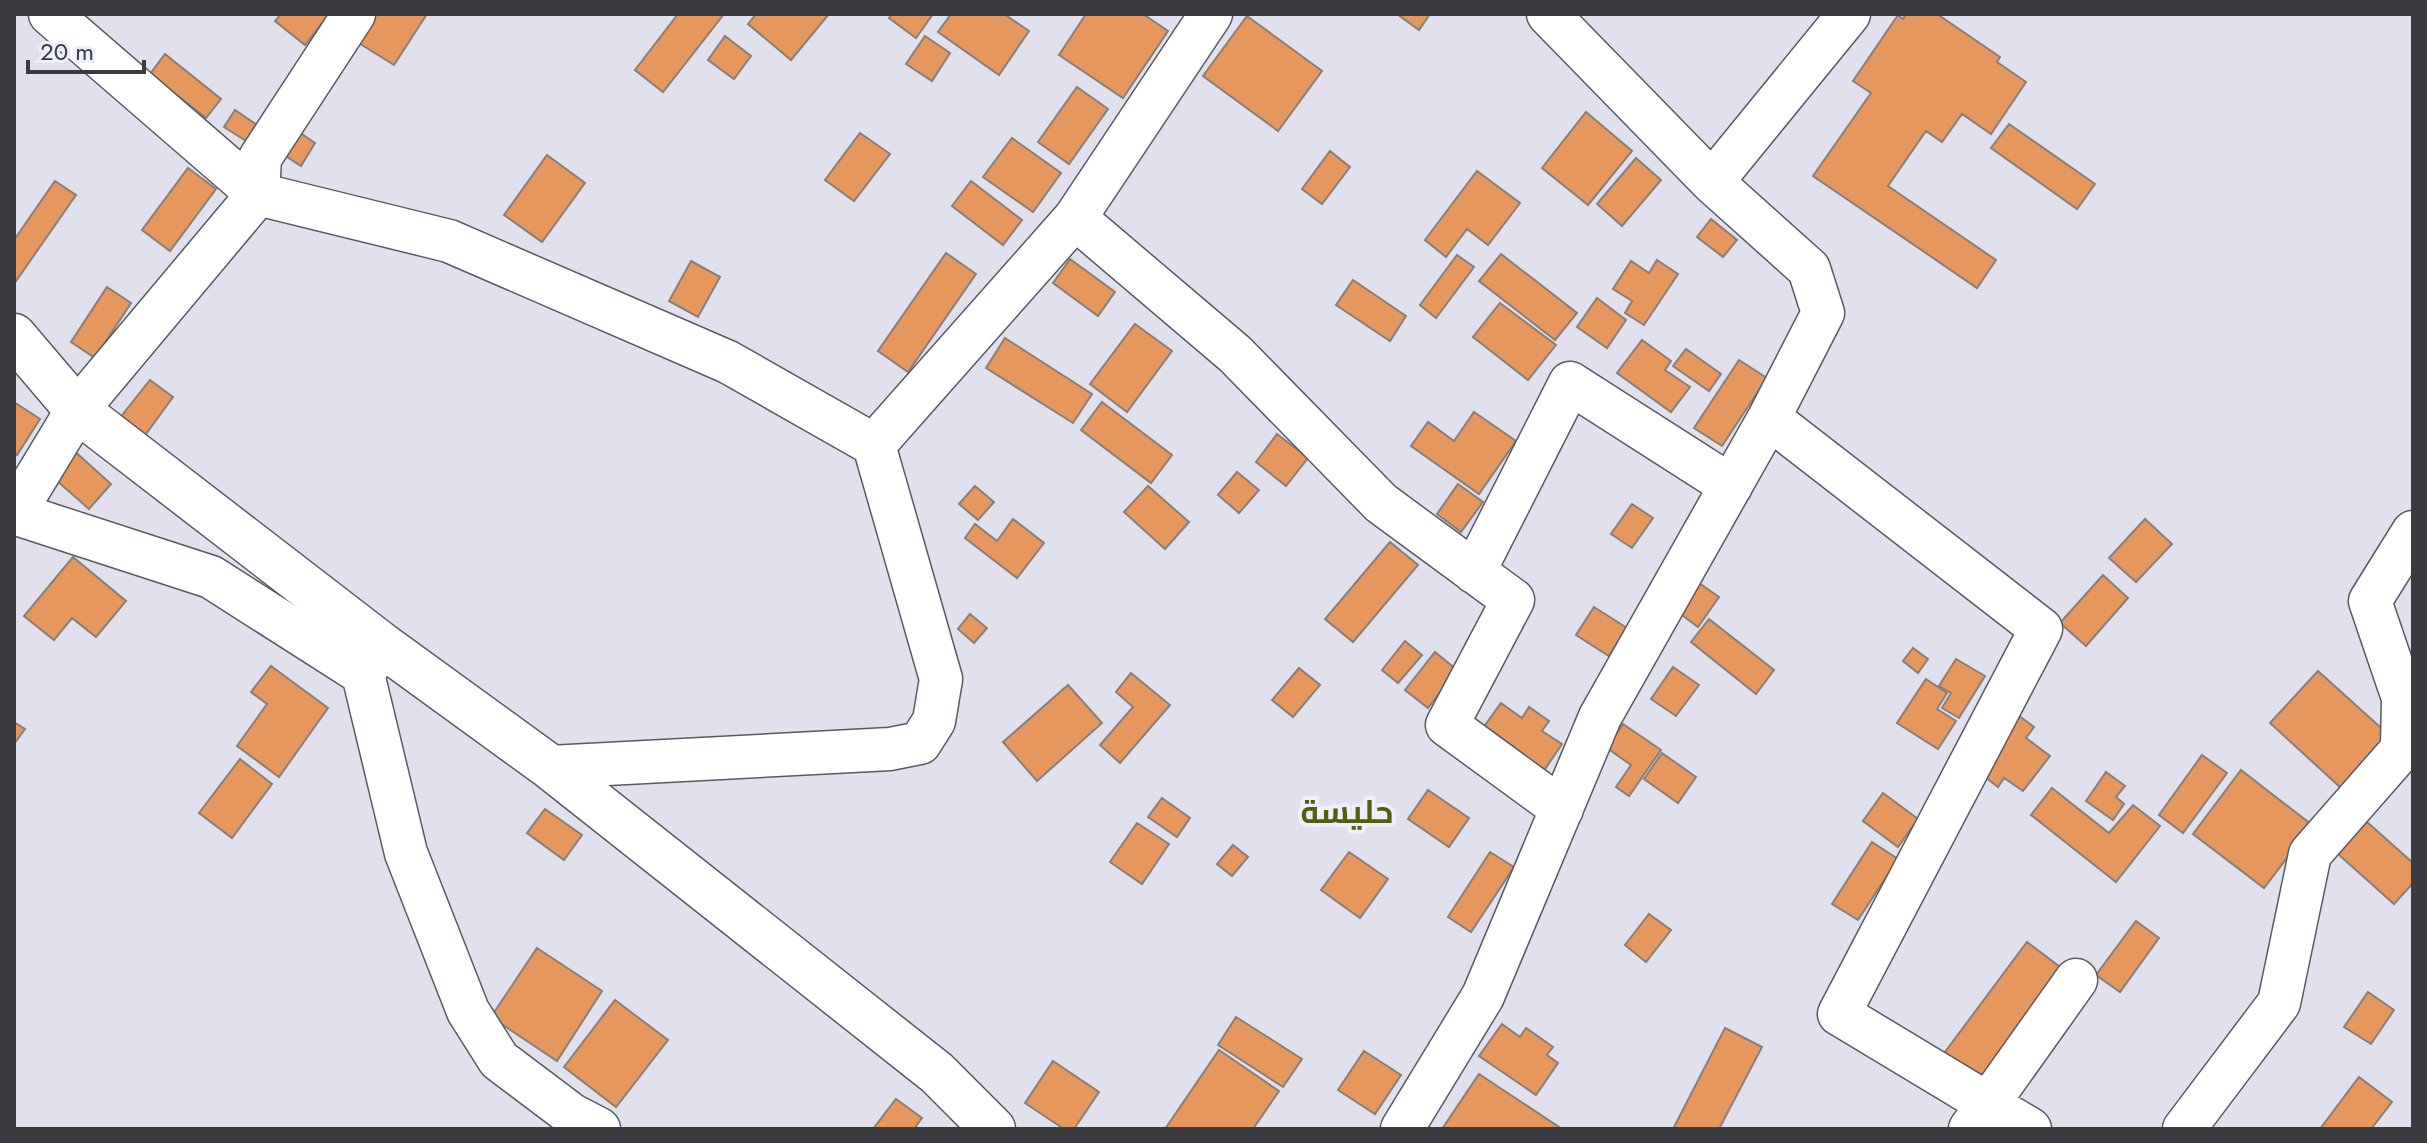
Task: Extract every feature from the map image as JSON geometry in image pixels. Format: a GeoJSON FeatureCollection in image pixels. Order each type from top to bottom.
{"type":"FeatureCollection","features":[{"type":"Feature","properties":{"kind":"street"},"geometry":{"type":"LineString","coordinates":[[50,14],[258,194],[449,241],[728,362],[874,445],[941,679],[934,721],[920,743],[890,749],[550,767]]}},
{"type":"Feature","properties":{"kind":"street"},"geometry":{"type":"LineString","coordinates":[[354,14],[260,158],[258,194],[77,410],[14,513],[211,577],[373,659],[550,767],[937,1073],[993,1129]]}},
{"type":"Feature","properties":{"kind":"street"},"geometry":{"type":"LineString","coordinates":[[1402,1129],[1483,996],[1600,717],[1769,418],[1823,313],[1809,269],[1712,182],[1548,14]]}},
{"type":"Feature","properties":{"kind":"street"},"geometry":{"type":"LineString","coordinates":[[1712,182],[1849,14]]}},
{"type":"Feature","properties":{"kind":"street"},"geometry":{"type":"LineString","coordinates":[[874,445],[1075,218],[1201,18]]}},
{"type":"Feature","properties":{"kind":"street"},"geometry":{"type":"LineString","coordinates":[[1075,218],[1235,354],[1381,503],[1513,600],[1447,725],[1562,809]]}},
{"type":"Feature","properties":{"kind":"street"},"geometry":{"type":"LineString","coordinates":[[14,336],[77,410],[373,659],[406,853],[468,1011],[499,1060],[572,1115],[599,1129]]}},
{"type":"Feature","properties":{"kind":"street"},"geometry":{"type":"LineString","coordinates":[[1474,572],[1570,383],[1731,486]]}},
{"type":"Feature","properties":{"kind":"street"},"geometry":{"type":"LineString","coordinates":[[1769,418],[2041,629],[1839,1014],[1979,1116],[2030,1129]]}},
{"type":"Feature","properties":{"kind":"street"},"geometry":{"type":"LineString","coordinates":[[2184,1129],[2279,1003],[2310,854],[2402,749],[2403,698],[2370,601],[2413,532]]}},
{"type":"Feature","properties":{"kind":"street"},"geometry":{"type":"LineString","coordinates":[[1979,1116],[2076,980]]}},
{"type":"Feature","properties":{"kind":"building"},"geometry":{"type":"Polygon","coordinates":[[[281,14],[329,14],[305,45],[275,21],[281,14]]]}},
{"type":"Feature","properties":{"kind":"building"},"geometry":{"type":"Polygon","coordinates":[[[374,14],[427,14],[394,65],[357,42],[374,14]]]}},
{"type":"Feature","properties":{"kind":"building"},"geometry":{"type":"Polygon","coordinates":[[[678,14],[724,14],[663,92],[635,70],[678,14]]]}},
{"type":"Feature","properties":{"kind":"building"},"geometry":{"type":"Polygon","coordinates":[[[756,14],[829,14],[791,60],[748,24],[756,14]]]}},
{"type":"Feature","properties":{"kind":"building"},"geometry":{"type":"Polygon","coordinates":[[[892,14],[933,14],[916,38],[889,18],[892,14]]]}},
{"type":"Feature","properties":{"kind":"building"},"geometry":{"type":"Polygon","coordinates":[[[951,14],[1004,14],[1029,31],[999,75],[938,32],[951,14]]]}},
{"type":"Feature","properties":{"kind":"building"},"geometry":{"type":"Polygon","coordinates":[[[1086,14],[1143,14],[1168,31],[1123,98],[1059,55],[1086,14]]]}},
{"type":"Feature","properties":{"kind":"building"},"geometry":{"type":"Polygon","coordinates":[[[1397,14],[1430,14],[1419,30],[1397,14]]]}},
{"type":"Feature","properties":{"kind":"building"},"geometry":{"type":"Polygon","coordinates":[[[1906,14],[1937,14],[2000,57],[1997,62],[2026,82],[1991,134],[1962,114],[1942,142],[1926,131],[1888,186],[1996,260],[1977,288],[1813,176],[1871,93],[1853,81],[1898,15],[1903,19],[1906,14]]]}},
{"type":"Feature","properties":{"kind":"building"},"geometry":{"type":"Polygon","coordinates":[[[1247,16],[1322,71],[1278,131],[1203,76],[1247,16]]]}},
{"type":"Feature","properties":{"kind":"building"},"geometry":{"type":"Polygon","coordinates":[[[725,36],[751,56],[734,79],[708,60],[725,36]]]}},
{"type":"Feature","properties":{"kind":"building"},"geometry":{"type":"Polygon","coordinates":[[[925,36],[950,53],[932,81],[906,64],[925,36]]]}},
{"type":"Feature","properties":{"kind":"building"},"geometry":{"type":"Polygon","coordinates":[[[165,54],[221,99],[206,118],[150,74],[165,54]]]}},
{"type":"Feature","properties":{"kind":"building"},"geometry":{"type":"Polygon","coordinates":[[[1077,87],[1108,109],[1069,164],[1038,142],[1077,87]]]}},
{"type":"Feature","properties":{"kind":"building"},"geometry":{"type":"Polygon","coordinates":[[[235,110],[257,125],[246,141],[224,127],[235,110]]]}},
{"type":"Feature","properties":{"kind":"building"},"geometry":{"type":"Polygon","coordinates":[[[1586,112],[1632,151],[1588,205],[1542,168],[1586,112]]]}},
{"type":"Feature","properties":{"kind":"building"},"geometry":{"type":"Polygon","coordinates":[[[2009,124],[2095,184],[2077,209],[1991,148],[2009,124]]]}},
{"type":"Feature","properties":{"kind":"building"},"geometry":{"type":"Polygon","coordinates":[[[296,130],[315,143],[301,166],[281,153],[296,130]]]}},
{"type":"Feature","properties":{"kind":"building"},"geometry":{"type":"Polygon","coordinates":[[[860,133],[890,154],[854,201],[825,180],[860,133]]]}},
{"type":"Feature","properties":{"kind":"building"},"geometry":{"type":"Polygon","coordinates":[[[1012,138],[1061,173],[1033,212],[983,177],[1012,138]]]}},
{"type":"Feature","properties":{"kind":"building"},"geometry":{"type":"Polygon","coordinates":[[[1330,151],[1350,167],[1322,204],[1302,189],[1330,151]]]}},
{"type":"Feature","properties":{"kind":"building"},"geometry":{"type":"Polygon","coordinates":[[[547,155],[585,183],[542,242],[504,215],[547,155]]]}},
{"type":"Feature","properties":{"kind":"building"},"geometry":{"type":"Polygon","coordinates":[[[1636,158],[1661,180],[1622,226],[1597,204],[1636,158]]]}},
{"type":"Feature","properties":{"kind":"building"},"geometry":{"type":"Polygon","coordinates":[[[188,168],[216,189],[170,251],[142,230],[188,168]]]}},
{"type":"Feature","properties":{"kind":"building"},"geometry":{"type":"Polygon","coordinates":[[[1477,171],[1520,203],[1488,245],[1467,229],[1446,257],[1425,240],[1477,171]]]}},
{"type":"Feature","properties":{"kind":"building"},"geometry":{"type":"Polygon","coordinates":[[[55,181],[76,195],[14,284],[14,240],[55,181]]]}},
{"type":"Feature","properties":{"kind":"building"},"geometry":{"type":"Polygon","coordinates":[[[971,181],[1022,220],[1003,245],[952,206],[971,181]]]}},
{"type":"Feature","properties":{"kind":"building"},"geometry":{"type":"Polygon","coordinates":[[[1711,219],[1737,240],[1723,257],[1697,237],[1711,219]]]}},
{"type":"Feature","properties":{"kind":"building"},"geometry":{"type":"Polygon","coordinates":[[[946,253],[976,274],[908,372],[878,351],[946,253]]]}},
{"type":"Feature","properties":{"kind":"building"},"geometry":{"type":"Polygon","coordinates":[[[1501,254],[1577,313],[1555,340],[1479,281],[1501,254]]]}},
{"type":"Feature","properties":{"kind":"building"},"geometry":{"type":"Polygon","coordinates":[[[1457,255],[1474,267],[1436,318],[1420,305],[1457,255]]]}},
{"type":"Feature","properties":{"kind":"building"},"geometry":{"type":"Polygon","coordinates":[[[1070,259],[1115,292],[1098,316],[1053,283],[1070,259]]]}},
{"type":"Feature","properties":{"kind":"building"},"geometry":{"type":"Polygon","coordinates":[[[1657,260],[1678,274],[1644,325],[1625,313],[1632,301],[1613,289],[1631,261],[1649,273],[1657,260]]]}},
{"type":"Feature","properties":{"kind":"building"},"geometry":{"type":"Polygon","coordinates":[[[691,261],[720,277],[698,317],[669,301],[691,261]]]}},
{"type":"Feature","properties":{"kind":"building"},"geometry":{"type":"Polygon","coordinates":[[[1353,280],[1406,316],[1390,341],[1336,305],[1353,280]]]}},
{"type":"Feature","properties":{"kind":"building"},"geometry":{"type":"Polygon","coordinates":[[[107,287],[131,303],[95,358],[71,342],[107,287]]]}},
{"type":"Feature","properties":{"kind":"building"},"geometry":{"type":"Polygon","coordinates":[[[1597,298],[1626,320],[1607,348],[1577,327],[1597,298]]]}},
{"type":"Feature","properties":{"kind":"building"},"geometry":{"type":"Polygon","coordinates":[[[1500,303],[1556,345],[1528,380],[1473,337],[1500,303]]]}},
{"type":"Feature","properties":{"kind":"building"},"geometry":{"type":"Polygon","coordinates":[[[1135,324],[1172,351],[1127,412],[1090,384],[1135,324]]]}},
{"type":"Feature","properties":{"kind":"building"},"geometry":{"type":"Polygon","coordinates":[[[1005,338],[1092,394],[1073,423],[986,368],[1005,338]]]}},
{"type":"Feature","properties":{"kind":"building"},"geometry":{"type":"Polygon","coordinates":[[[1642,340],[1671,361],[1665,370],[1690,387],[1671,412],[1617,373],[1642,340]]]}},
{"type":"Feature","properties":{"kind":"building"},"geometry":{"type":"Polygon","coordinates":[[[1686,349],[1721,374],[1709,391],[1673,366],[1686,349]]]}},
{"type":"Feature","properties":{"kind":"building"},"geometry":{"type":"Polygon","coordinates":[[[1739,360],[1767,378],[1722,446],[1694,428],[1739,360]]]}},
{"type":"Feature","properties":{"kind":"building"},"geometry":{"type":"Polygon","coordinates":[[[150,380],[173,397],[143,438],[119,419],[150,380]]]}},
{"type":"Feature","properties":{"kind":"building"},"geometry":{"type":"Polygon","coordinates":[[[14,402],[40,419],[17,455],[14,453],[14,402]]]}},
{"type":"Feature","properties":{"kind":"building"},"geometry":{"type":"Polygon","coordinates":[[[1102,402],[1172,455],[1151,483],[1081,430],[1102,402]]]}},
{"type":"Feature","properties":{"kind":"building"},"geometry":{"type":"Polygon","coordinates":[[[1474,412],[1516,441],[1479,494],[1411,446],[1428,422],[1454,441],[1474,412]]]}},
{"type":"Feature","properties":{"kind":"building"},"geometry":{"type":"Polygon","coordinates":[[[1277,434],[1308,458],[1286,486],[1256,462],[1277,434]]]}},
{"type":"Feature","properties":{"kind":"building"},"geometry":{"type":"Polygon","coordinates":[[[71,448],[111,484],[89,509],[48,473],[71,448]]]}},
{"type":"Feature","properties":{"kind":"building"},"geometry":{"type":"Polygon","coordinates":[[[1237,472],[1259,490],[1239,513],[1218,495],[1237,472]]]}},
{"type":"Feature","properties":{"kind":"building"},"geometry":{"type":"Polygon","coordinates":[[[1458,484],[1483,502],[1461,532],[1437,514],[1458,484]]]}},
{"type":"Feature","properties":{"kind":"building"},"geometry":{"type":"Polygon","coordinates":[[[975,486],[994,502],[978,520],[959,504],[975,486]]]}},
{"type":"Feature","properties":{"kind":"building"},"geometry":{"type":"Polygon","coordinates":[[[1148,486],[1189,522],[1165,549],[1124,512],[1148,486]]]}},
{"type":"Feature","properties":{"kind":"building"},"geometry":{"type":"Polygon","coordinates":[[[1632,504],[1653,518],[1632,548],[1611,534],[1632,504]]]}},
{"type":"Feature","properties":{"kind":"building"},"geometry":{"type":"Polygon","coordinates":[[[1013,519],[1044,543],[1017,578],[965,538],[975,524],[997,541],[1013,519]]]}},
{"type":"Feature","properties":{"kind":"building"},"geometry":{"type":"Polygon","coordinates":[[[2145,519],[2172,544],[2136,582],[2109,558],[2145,519]]]}},
{"type":"Feature","properties":{"kind":"building"},"geometry":{"type":"Polygon","coordinates":[[[1390,542],[1418,565],[1353,642],[1325,619],[1390,542]]]}},
{"type":"Feature","properties":{"kind":"building"},"geometry":{"type":"Polygon","coordinates":[[[73,557],[126,601],[96,637],[72,618],[54,640],[24,616],[73,557]]]}},
{"type":"Feature","properties":{"kind":"building"},"geometry":{"type":"Polygon","coordinates":[[[2103,575],[2128,598],[2086,646],[2060,623],[2103,575]]]}},
{"type":"Feature","properties":{"kind":"building"},"geometry":{"type":"Polygon","coordinates":[[[1699,583],[1719,597],[1698,627],[1678,612],[1699,583]]]}},
{"type":"Feature","properties":{"kind":"building"},"geometry":{"type":"Polygon","coordinates":[[[1594,607],[1627,628],[1609,656],[1576,635],[1594,607]]]}},
{"type":"Feature","properties":{"kind":"building"},"geometry":{"type":"Polygon","coordinates":[[[970,614],[987,628],[974,643],[958,629],[970,614]]]}},
{"type":"Feature","properties":{"kind":"building"},"geometry":{"type":"Polygon","coordinates":[[[1709,619],[1774,670],[1756,694],[1691,642],[1709,619]]]}},
{"type":"Feature","properties":{"kind":"building"},"geometry":{"type":"Polygon","coordinates":[[[1405,641],[1422,655],[1398,683],[1382,670],[1405,641]]]}},
{"type":"Feature","properties":{"kind":"building"},"geometry":{"type":"Polygon","coordinates":[[[1913,648],[1928,659],[1918,673],[1903,661],[1913,648]]]}},
{"type":"Feature","properties":{"kind":"building"},"geometry":{"type":"Polygon","coordinates":[[[1435,652],[1457,670],[1428,708],[1405,690],[1435,652]]]}},
{"type":"Feature","properties":{"kind":"building"},"geometry":{"type":"Polygon","coordinates":[[[1956,659],[1985,676],[1959,718],[1942,708],[1951,693],[1939,686],[1956,659]]]}},
{"type":"Feature","properties":{"kind":"building"},"geometry":{"type":"Polygon","coordinates":[[[271,666],[328,708],[279,777],[237,746],[267,704],[251,692],[271,666]]]}},
{"type":"Feature","properties":{"kind":"building"},"geometry":{"type":"Polygon","coordinates":[[[1673,667],[1699,685],[1676,716],[1651,699],[1673,667]]]}},
{"type":"Feature","properties":{"kind":"building"},"geometry":{"type":"Polygon","coordinates":[[[1299,668],[1320,685],[1293,717],[1272,700],[1299,668]]]}},
{"type":"Feature","properties":{"kind":"building"},"geometry":{"type":"Polygon","coordinates":[[[2318,671],[2389,735],[2341,788],[2270,723],[2318,671]]]}},
{"type":"Feature","properties":{"kind":"building"},"geometry":{"type":"Polygon","coordinates":[[[1131,673],[1170,705],[1120,763],[1100,745],[1133,707],[1116,692],[1131,673]]]}},
{"type":"Feature","properties":{"kind":"building"},"geometry":{"type":"Polygon","coordinates":[[[1926,679],[1947,693],[1937,709],[1956,721],[1938,749],[1897,723],[1926,679]]]}},
{"type":"Feature","properties":{"kind":"building"},"geometry":{"type":"Polygon","coordinates":[[[1068,685],[1102,723],[1037,781],[1003,742],[1068,685]]]}},
{"type":"Feature","properties":{"kind":"building"},"geometry":{"type":"Polygon","coordinates":[[[1501,703],[1522,718],[1529,707],[1549,721],[1542,731],[1562,744],[1539,778],[1478,735],[1501,703]]]}},
{"type":"Feature","properties":{"kind":"building"},"geometry":{"type":"Polygon","coordinates":[[[2014,712],[2034,727],[2026,738],[2050,756],[2023,791],[2004,778],[1998,787],[1972,767],[2014,712]]]}},
{"type":"Feature","properties":{"kind":"building"},"geometry":{"type":"Polygon","coordinates":[[[14,722],[25,729],[14,744],[14,722]]]}},
{"type":"Feature","properties":{"kind":"building"},"geometry":{"type":"Polygon","coordinates":[[[1623,724],[1661,750],[1629,796],[1616,787],[1631,765],[1607,748],[1623,724]]]}},
{"type":"Feature","properties":{"kind":"building"},"geometry":{"type":"Polygon","coordinates":[[[1662,753],[1696,777],[1678,803],[1644,779],[1662,753]]]}},
{"type":"Feature","properties":{"kind":"building"},"geometry":{"type":"Polygon","coordinates":[[[2202,755],[2227,773],[2183,833],[2159,815],[2202,755]]]}},
{"type":"Feature","properties":{"kind":"building"},"geometry":{"type":"Polygon","coordinates":[[[240,759],[272,784],[232,838],[199,813],[240,759]]]}},
{"type":"Feature","properties":{"kind":"building"},"geometry":{"type":"Polygon","coordinates":[[[2241,770],[2312,825],[2264,888],[2193,834],[2241,770]]]}},
{"type":"Feature","properties":{"kind":"building"},"geometry":{"type":"Polygon","coordinates":[[[2106,772],[2125,786],[2116,797],[2124,804],[2113,820],[2086,801],[2106,772]]]}},
{"type":"Feature","properties":{"kind":"building"},"geometry":{"type":"Polygon","coordinates":[[[2052,788],[2109,833],[2133,805],[2160,826],[2116,882],[2031,815],[2052,788]]]}},
{"type":"Feature","properties":{"kind":"building"},"geometry":{"type":"Polygon","coordinates":[[[1428,790],[1469,818],[1449,847],[1408,819],[1428,790]]]}},
{"type":"Feature","properties":{"kind":"building"},"geometry":{"type":"Polygon","coordinates":[[[1883,793],[1918,819],[1898,847],[1863,821],[1883,793]]]}},
{"type":"Feature","properties":{"kind":"building"},"geometry":{"type":"Polygon","coordinates":[[[1162,798],[1190,818],[1177,837],[1148,817],[1162,798]]]}},
{"type":"Feature","properties":{"kind":"building"},"geometry":{"type":"Polygon","coordinates":[[[545,809],[582,835],[564,860],[527,833],[545,809]]]}},
{"type":"Feature","properties":{"kind":"building"},"geometry":{"type":"Polygon","coordinates":[[[2358,814],[2413,863],[2413,883],[2394,904],[2329,846],[2358,814]]]}},
{"type":"Feature","properties":{"kind":"building"},"geometry":{"type":"Polygon","coordinates":[[[1137,823],[1169,844],[1142,884],[1110,862],[1137,823]]]}},
{"type":"Feature","properties":{"kind":"building"},"geometry":{"type":"Polygon","coordinates":[[[1872,842],[1898,859],[1858,920],[1832,904],[1872,842]]]}},
{"type":"Feature","properties":{"kind":"building"},"geometry":{"type":"Polygon","coordinates":[[[1233,845],[1248,857],[1232,876],[1217,864],[1233,845]]]}},
{"type":"Feature","properties":{"kind":"building"},"geometry":{"type":"Polygon","coordinates":[[[1349,852],[1388,879],[1360,918],[1321,890],[1349,852]]]}},
{"type":"Feature","properties":{"kind":"building"},"geometry":{"type":"Polygon","coordinates":[[[1490,852],[1514,867],[1471,932],[1448,917],[1490,852]]]}},
{"type":"Feature","properties":{"kind":"building"},"geometry":{"type":"Polygon","coordinates":[[[1649,914],[1671,930],[1646,962],[1625,945],[1649,914]]]}},
{"type":"Feature","properties":{"kind":"building"},"geometry":{"type":"Polygon","coordinates":[[[2136,921],[2159,938],[2120,992],[2096,975],[2136,921]]]}},
{"type":"Feature","properties":{"kind":"building"},"geometry":{"type":"Polygon","coordinates":[[[2027,942],[2064,970],[1979,1084],[1942,1056],[2027,942]]]}},
{"type":"Feature","properties":{"kind":"building"},"geometry":{"type":"Polygon","coordinates":[[[537,948],[602,991],[557,1061],[491,1017],[537,948]]]}},
{"type":"Feature","properties":{"kind":"building"},"geometry":{"type":"Polygon","coordinates":[[[2368,992],[2394,1010],[2371,1044],[2344,1027],[2368,992]]]}},
{"type":"Feature","properties":{"kind":"building"},"geometry":{"type":"Polygon","coordinates":[[[615,1000],[668,1040],[616,1107],[564,1067],[615,1000]]]}},
{"type":"Feature","properties":{"kind":"building"},"geometry":{"type":"Polygon","coordinates":[[[1236,1017],[1302,1059],[1283,1087],[1218,1045],[1236,1017]]]}},
{"type":"Feature","properties":{"kind":"building"},"geometry":{"type":"Polygon","coordinates":[[[1502,1024],[1520,1037],[1526,1028],[1553,1047],[1547,1055],[1558,1063],[1536,1095],[1479,1056],[1502,1024]]]}},
{"type":"Feature","properties":{"kind":"building"},"geometry":{"type":"Polygon","coordinates":[[[1725,1028],[1762,1047],[1719,1129],[1673,1129],[1725,1028]]]}},
{"type":"Feature","properties":{"kind":"building"},"geometry":{"type":"Polygon","coordinates":[[[1219,1050],[1279,1091],[1253,1129],[1165,1129],[1219,1050]]]}},
{"type":"Feature","properties":{"kind":"building"},"geometry":{"type":"Polygon","coordinates":[[[1364,1051],[1401,1075],[1375,1114],[1338,1090],[1364,1051]]]}},
{"type":"Feature","properties":{"kind":"building"},"geometry":{"type":"Polygon","coordinates":[[[1053,1061],[1099,1092],[1074,1129],[1064,1129],[1025,1103],[1053,1061]]]}},
{"type":"Feature","properties":{"kind":"building"},"geometry":{"type":"Polygon","coordinates":[[[1479,1074],[1562,1129],[1442,1129],[1479,1074]]]}},
{"type":"Feature","properties":{"kind":"building"},"geometry":{"type":"Polygon","coordinates":[[[2359,1077],[2392,1102],[2371,1129],[2320,1129],[2359,1077]]]}},
{"type":"Feature","properties":{"kind":"building"},"geometry":{"type":"Polygon","coordinates":[[[896,1099],[922,1118],[914,1129],[873,1129],[896,1099]]]}},
{"type":"Feature","properties":{"kind":"district","name":"حليسة"},"geometry":{"type":"Point","coordinates":[1347,812]}}]}
